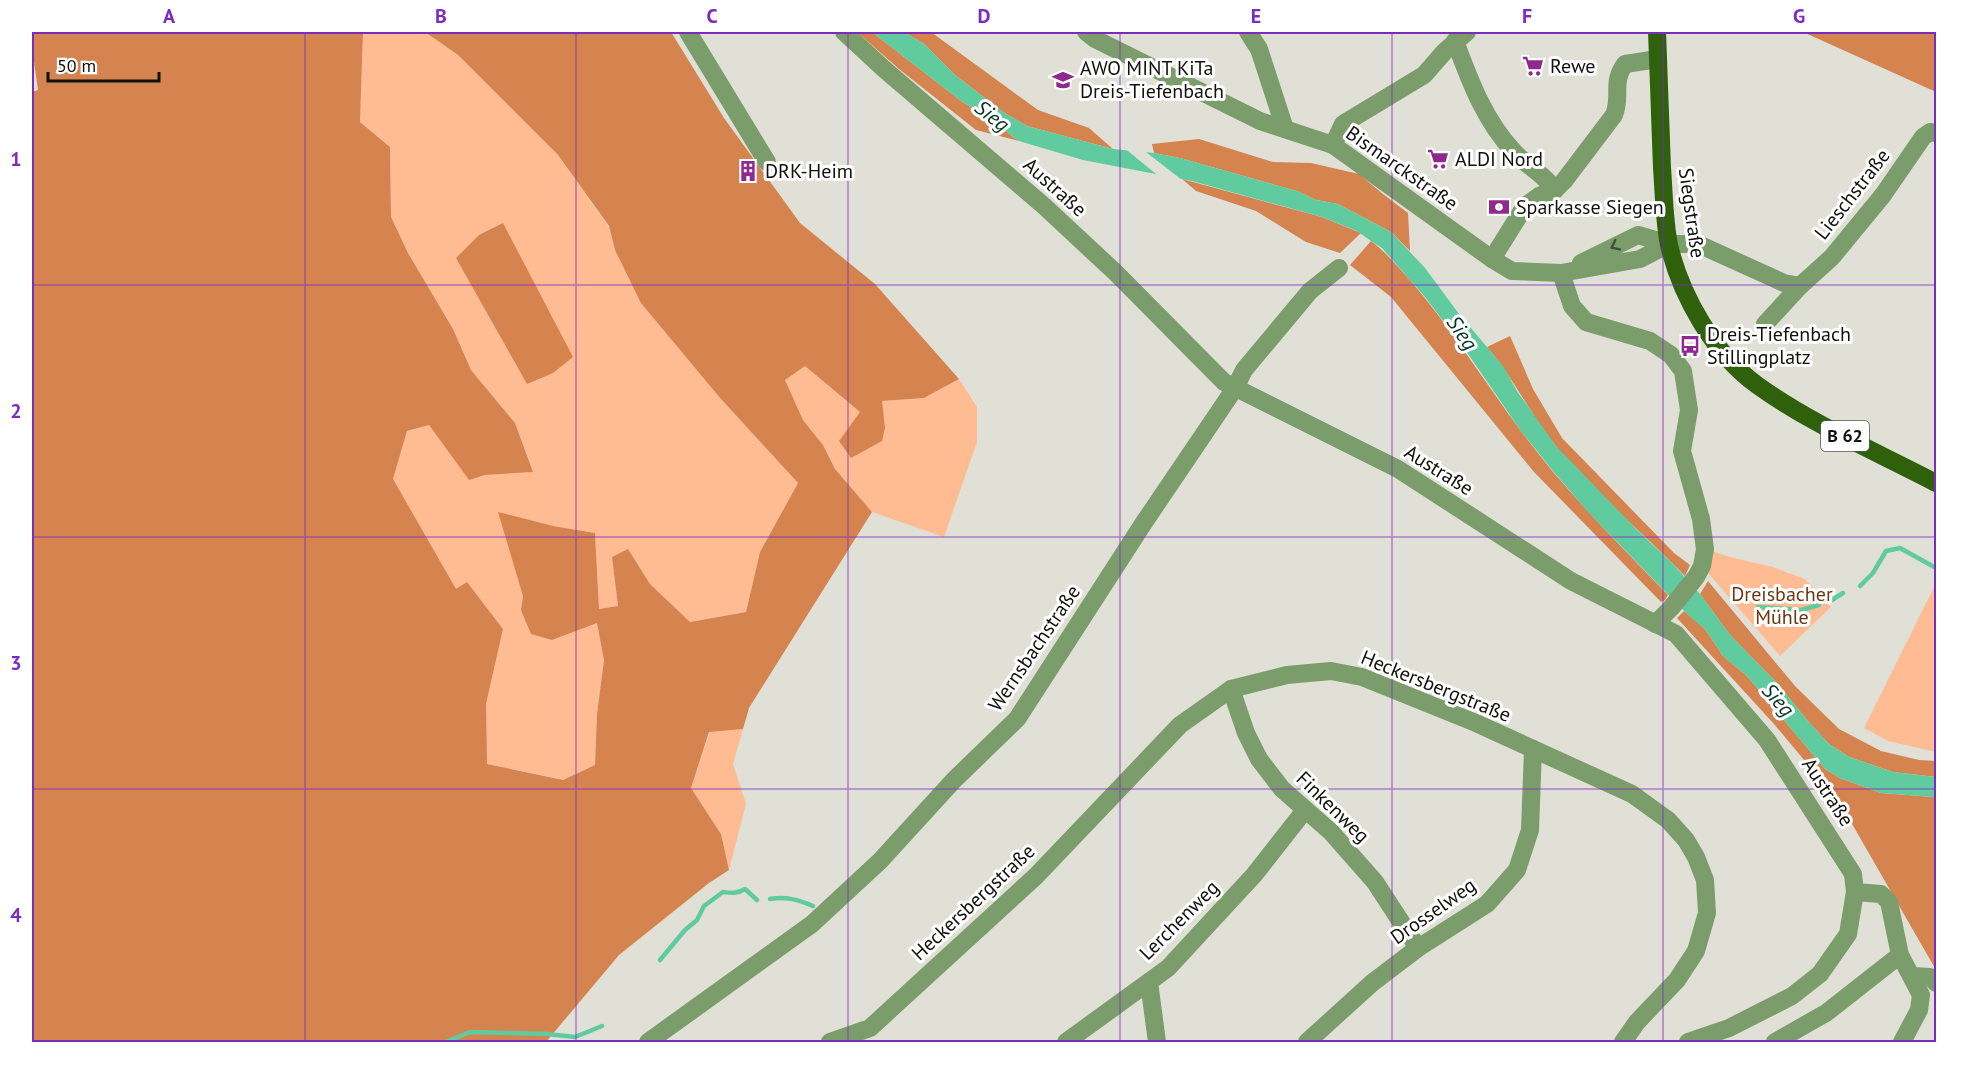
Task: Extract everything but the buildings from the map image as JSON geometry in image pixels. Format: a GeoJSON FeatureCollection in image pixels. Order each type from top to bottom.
{"type":"FeatureCollection","features":[{"type":"Feature","properties":{"kind":"main road","name":"Siegstraße"},"geometry":{"type":"LineString","coordinates":[[1657,32],[1664,210],[1669,244],[1676,269],[1690,302],[1706,329],[1730,360],[1756,384],[1820,423],[1936,481]]}},
{"type":"Feature","properties":{"kind":"street"},"geometry":{"type":"LineString","coordinates":[[688,32],[767,162]]}},
{"type":"Feature","properties":{"kind":"street","name":"Austraße"},"geometry":{"type":"LineString","coordinates":[[844,32],[1044,206],[1116,273],[1224,382],[1398,469],[1571,581],[1676,634],[1767,740],[1853,874],[1855,892]]}},
{"type":"Feature","properties":{"kind":"street"},"geometry":{"type":"LineString","coordinates":[[1248,32],[1259,49],[1285,129]]}},
{"type":"Feature","properties":{"kind":"street","name":"Bismarckstraße"},"geometry":{"type":"LineString","coordinates":[[1095,34],[1260,121],[1333,146],[1512,271],[1561,273],[1638,235],[1669,244]]}},
{"type":"Feature","properties":{"kind":"street"},"geometry":{"type":"LineString","coordinates":[[1461,36],[1466,71],[1495,131],[1516,154],[1549,180],[1555,190]]}},
{"type":"Feature","properties":{"kind":"street"},"geometry":{"type":"LineString","coordinates":[[1333,146],[1343,124],[1424,75],[1461,36]]}},
{"type":"Feature","properties":{"kind":"street"},"geometry":{"type":"LineString","coordinates":[[1492,259],[1525,206],[1539,196],[1555,190],[1564,181],[1614,115],[1617,108],[1618,74],[1625,64],[1658,59]]}},
{"type":"Feature","properties":{"kind":"street","name":"Lieschstraße"},"geometry":{"type":"LineString","coordinates":[[1766,324],[1800,286],[1832,256],[1876,204],[1923,136],[1930,132],[1936,133]]}},
{"type":"Feature","properties":{"kind":"street"},"geometry":{"type":"LineString","coordinates":[[1669,244],[1698,244],[1784,283],[1800,286]]}},
{"type":"Feature","properties":{"kind":"street","name":"Wernsbachstraße"},"geometry":{"type":"LineString","coordinates":[[648,1042],[812,924],[880,861],[954,780],[1017,719],[1143,524],[1235,388],[1244,370],[1310,291],[1339,268]]}},
{"type":"Feature","properties":{"kind":"street"},"geometry":{"type":"LineString","coordinates":[[1561,273],[1572,306],[1586,322],[1650,341],[1671,355],[1683,371],[1689,410],[1682,451],[1705,537],[1705,549],[1702,566],[1696,577],[1655,624]]}},
{"type":"Feature","properties":{"kind":"street","name":"Heckersbergstraße"},"geometry":{"type":"LineString","coordinates":[[830,1042],[872,1035],[1036,876],[1180,725],[1231,689],[1287,675],[1331,671],[1362,677],[1476,723],[1632,794],[1668,820],[1686,840],[1705,880],[1707,913],[1696,951],[1677,980],[1637,1022],[1623,1042]]}},
{"type":"Feature","properties":{"kind":"street","name":"Finkenweg"},"geometry":{"type":"LineString","coordinates":[[1231,689],[1246,733],[1259,759],[1282,789],[1331,832],[1376,882],[1418,948]]}},
{"type":"Feature","properties":{"kind":"street","name":"Drosselweg"},"geometry":{"type":"LineString","coordinates":[[1307,1042],[1372,983],[1418,948],[1487,904],[1517,870],[1530,830],[1533,749]]}},
{"type":"Feature","properties":{"kind":"street","name":"Lerchenweg"},"geometry":{"type":"LineString","coordinates":[[1066,1042],[1168,968],[1254,875],[1305,810]]}},
{"type":"Feature","properties":{"kind":"street"},"geometry":{"type":"LineString","coordinates":[[1688,1042],[1729,1028],[1792,996],[1820,974],[1848,934],[1855,892],[1881,894],[1889,902],[1900,955],[1921,995],[1919,1010],[1902,1042]]}},
{"type":"Feature","properties":{"kind":"street"},"geometry":{"type":"LineString","coordinates":[[1775,1042],[1826,1013],[1900,955]]}},
{"type":"Feature","properties":{"kind":"street"},"geometry":{"type":"LineString","coordinates":[[1912,976],[1930,977],[1936,983]]}},
{"type":"Feature","properties":{"kind":"street"},"geometry":{"type":"LineString","coordinates":[[1149,982],[1157,1042]]}},
{"type":"Feature","properties":{"kind":"green space"},"geometry":{"type":"Polygon","coordinates":[[[363,32],[425,32],[458,55],[558,155],[609,227],[615,250],[721,399],[798,483],[760,552],[746,612],[690,622],[650,584],[628,549],[612,557],[618,606],[599,609],[595,533],[553,526],[523,596],[521,610],[552,640],[597,622],[604,660],[597,714],[595,765],[563,780],[486,764],[486,704],[503,629],[467,582],[456,590],[393,479],[407,431],[429,425],[469,479],[485,475],[533,472],[515,423],[471,370],[453,329],[408,253],[391,217],[390,147],[360,122],[363,32]]]}},
{"type":"Feature","properties":{"kind":"green space"},"geometry":{"type":"Polygon","coordinates":[[[805,366],[860,412],[884,425],[882,401],[924,398],[959,379],[977,407],[977,442],[944,537],[872,512],[835,469],[823,445],[803,420],[785,380],[805,366]]]}},
{"type":"Feature","properties":{"kind":"green space","name":"Dreisbacher Mühle"},"geometry":{"type":"Polygon","coordinates":[[[1705,549],[1773,567],[1805,579],[1831,607],[1780,656],[1702,566],[1705,549]]]}},
{"type":"Feature","properties":{"kind":"green space"},"geometry":{"type":"Polygon","coordinates":[[[1936,583],[1936,752],[1888,741],[1864,728],[1936,583]]]}},
{"type":"Feature","properties":{"kind":"green space"},"geometry":{"type":"Polygon","coordinates":[[[743,729],[733,764],[746,804],[729,870],[721,834],[691,788],[710,731],[743,729]]]}},
{"type":"Feature","properties":{"kind":"shaded area"},"geometry":{"type":"Polygon","coordinates":[[[32,32],[363,32],[360,122],[390,147],[391,217],[408,253],[453,329],[471,370],[515,423],[533,472],[485,475],[469,480],[429,425],[407,431],[393,479],[456,589],[467,582],[503,629],[486,704],[487,764],[563,780],[595,765],[597,714],[604,660],[597,623],[552,640],[531,634],[521,610],[523,596],[498,512],[553,526],[595,533],[599,609],[618,606],[612,557],[628,549],[650,584],[690,622],[746,612],[760,552],[798,483],[721,399],[641,303],[615,250],[609,226],[558,155],[458,55],[425,32],[671,32],[724,118],[800,223],[875,284],[959,379],[924,398],[882,401],[885,428],[882,441],[851,458],[839,441],[860,412],[805,366],[785,380],[803,420],[823,445],[835,469],[872,512],[749,708],[743,729],[709,732],[691,788],[721,834],[729,870],[709,883],[619,955],[546,1042],[32,1042],[32,92],[38,90],[32,32]]]}},
{"type":"Feature","properties":{"kind":"shaded area"},"geometry":{"type":"Polygon","coordinates":[[[857,32],[872,32],[961,101],[1019,141],[976,130],[899,69],[857,32]]]}},
{"type":"Feature","properties":{"kind":"shaded area"},"geometry":{"type":"Polygon","coordinates":[[[904,32],[931,32],[1038,110],[1089,128],[1113,149],[1027,126],[1003,112],[955,75],[924,44],[904,32]]]}},
{"type":"Feature","properties":{"kind":"shaded area"},"geometry":{"type":"Polygon","coordinates":[[[1803,32],[1936,32],[1936,92],[1803,32]]]}},
{"type":"Feature","properties":{"kind":"shaded area"},"geometry":{"type":"Polygon","coordinates":[[[1199,139],[1273,162],[1311,163],[1359,174],[1408,213],[1410,251],[1391,232],[1338,204],[1316,200],[1297,191],[1180,158],[1154,153],[1152,144],[1199,139]]]}},
{"type":"Feature","properties":{"kind":"shaded area"},"geometry":{"type":"Polygon","coordinates":[[[1182,179],[1322,217],[1361,233],[1340,253],[1306,242],[1256,211],[1196,191],[1182,179]]]}},
{"type":"Feature","properties":{"kind":"shaded area"},"geometry":{"type":"Polygon","coordinates":[[[503,223],[573,357],[553,373],[527,384],[456,258],[479,235],[503,223]]]}},
{"type":"Feature","properties":{"kind":"shaded area"},"geometry":{"type":"Polygon","coordinates":[[[1371,241],[1391,259],[1425,298],[1538,453],[1592,516],[1668,595],[1665,600],[1661,602],[1534,472],[1391,297],[1350,265],[1371,241]]]}},
{"type":"Feature","properties":{"kind":"shaded area"},"geometry":{"type":"Polygon","coordinates":[[[1510,336],[1533,389],[1562,438],[1674,553],[1690,565],[1685,576],[1586,479],[1546,433],[1487,347],[1510,336]]]}},
{"type":"Feature","properties":{"kind":"shaded area"},"geometry":{"type":"Polygon","coordinates":[[[1708,581],[1795,686],[1839,729],[1881,751],[1919,760],[1936,761],[1936,777],[1893,772],[1849,757],[1829,744],[1777,683],[1730,635],[1700,594],[1708,581]]]}},
{"type":"Feature","properties":{"kind":"shaded area"},"geometry":{"type":"Polygon","coordinates":[[[1684,611],[1705,629],[1723,656],[1747,676],[1825,769],[1840,778],[1881,793],[1936,799],[1936,970],[1840,803],[1774,724],[1677,618],[1684,611]]]}},
{"type":"Feature","properties":{"kind":"water","name":"Sieg"},"geometry":{"type":"Polygon","coordinates":[[[872,32],[904,32],[924,44],[955,75],[1003,112],[1027,126],[1113,149],[1180,158],[1297,191],[1316,200],[1338,204],[1391,232],[1425,268],[1459,314],[1503,366],[1517,391],[1556,446],[1673,564],[1700,594],[1730,635],[1777,683],[1829,744],[1849,757],[1893,772],[1936,777],[1936,799],[1881,793],[1840,778],[1825,769],[1747,676],[1723,656],[1705,629],[1689,616],[1589,513],[1553,471],[1521,431],[1464,348],[1425,297],[1382,248],[1357,231],[1322,217],[1192,181],[1083,160],[1019,141],[961,101],[872,32]]]}},
{"type":"Feature","properties":{"kind":"pier"},"geometry":{"type":"Polygon","coordinates":[[[1123,147],[1142,149],[1186,183],[1161,178],[1123,147]]]}},
{"type":"Feature","properties":{"kind":"waterway"},"geometry":{"type":"LineString","coordinates":[[1860,586],[1873,573],[1886,551],[1900,548],[1936,568]]}},
{"type":"Feature","properties":{"kind":"waterway"},"geometry":{"type":"LineString","coordinates":[[1832,600],[1843,593]]}},
{"type":"Feature","properties":{"kind":"waterway"},"geometry":{"type":"LineString","coordinates":[[1758,607],[1801,610],[1819,605]]}},
{"type":"Feature","properties":{"kind":"waterway"},"geometry":{"type":"LineString","coordinates":[[660,960],[685,930],[697,920],[704,906],[723,892],[731,893],[745,889],[757,900]]}},
{"type":"Feature","properties":{"kind":"waterway"},"geometry":{"type":"LineString","coordinates":[[770,899],[792,899],[813,906]]}},
{"type":"Feature","properties":{"kind":"waterway"},"geometry":{"type":"LineString","coordinates":[[446,1042],[470,1032],[575,1037],[602,1026]]}},
{"type":"Feature","properties":{"kind":"place","name":"Rewe"},"geometry":{"type":"Point","coordinates":[1533,66]}},
{"type":"Feature","properties":{"kind":"place","name":"AWO MINT KiTa Dreis-Tiefenbach"},"geometry":{"type":"Point","coordinates":[1063,80]}},
{"type":"Feature","properties":{"kind":"place","name":"ALDI Nord"},"geometry":{"type":"Point","coordinates":[1438,159]}},
{"type":"Feature","properties":{"kind":"place","name":"DRK-Heim"},"geometry":{"type":"Point","coordinates":[748,171]}},
{"type":"Feature","properties":{"kind":"place","name":"Sparkasse Siegen"},"geometry":{"type":"Point","coordinates":[1499,207]}},
{"type":"Feature","properties":{"kind":"place","name":"Dreis-Tiefenbach Stillingplatz"},"geometry":{"type":"Point","coordinates":[1690,346]}}]}
